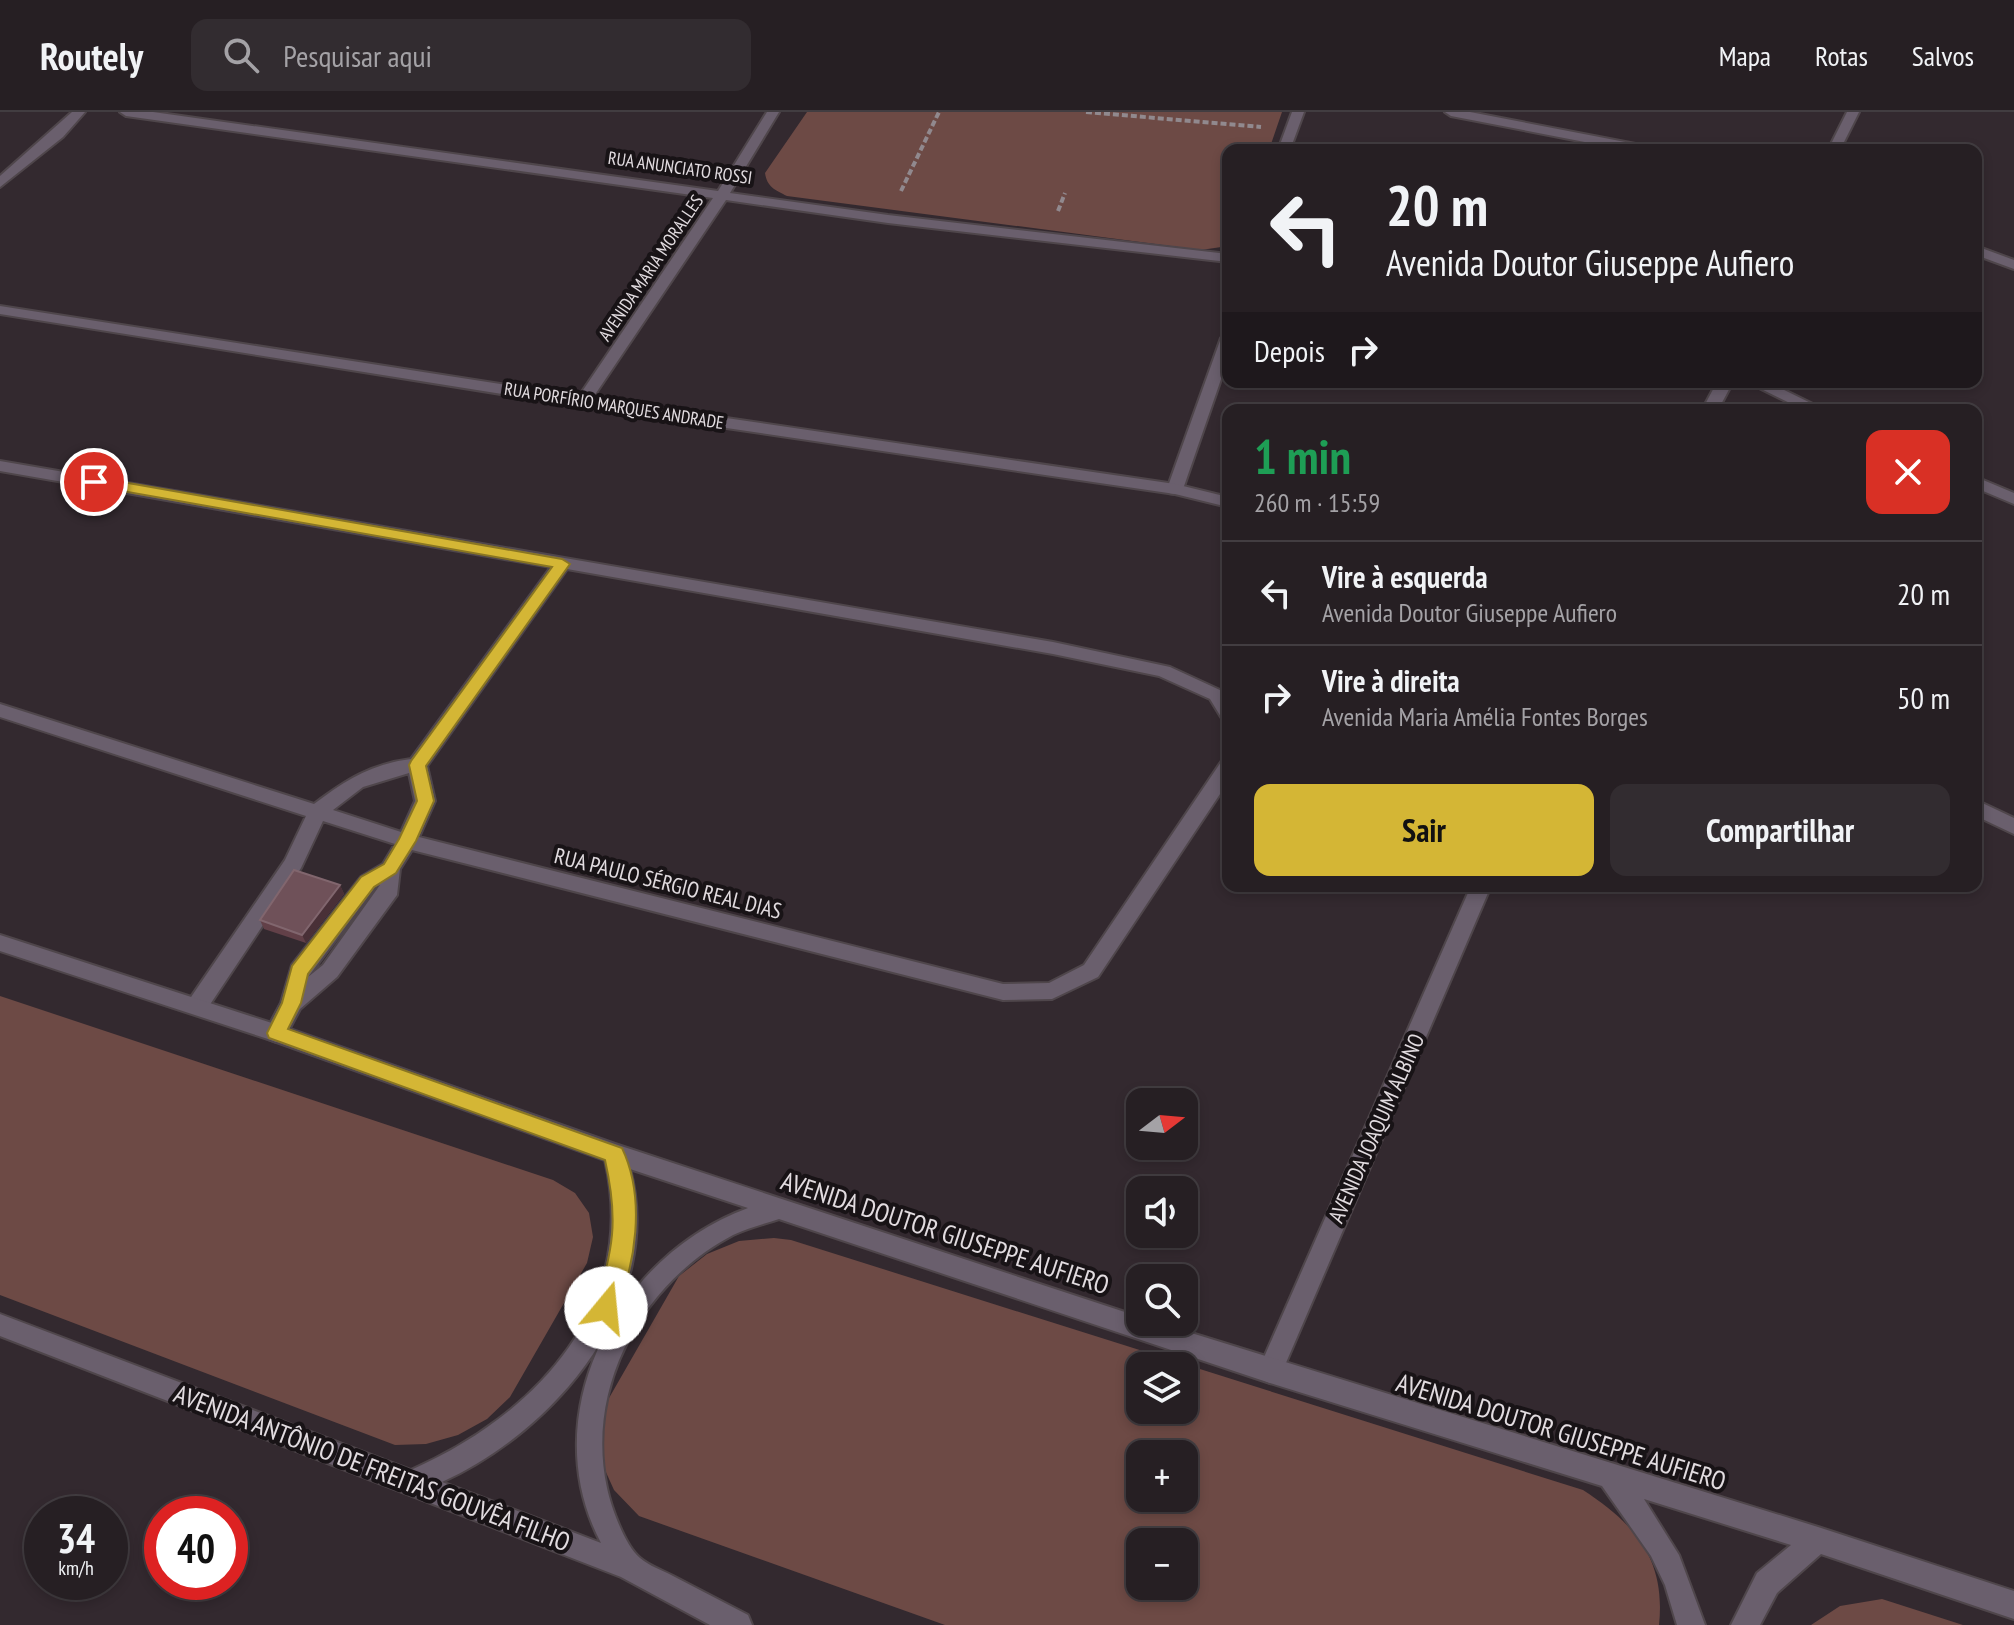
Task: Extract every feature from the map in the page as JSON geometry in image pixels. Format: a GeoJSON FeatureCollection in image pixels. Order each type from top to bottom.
{"type":"FeatureCollection","features":[{"type":"Feature","properties":{"kind":"street"},"geometry":{"type":"LineString","coordinates":[[0,183],[79,112]]}},
{"type":"Feature","properties":{"kind":"street","name":"RUA ANUNCIATO ROSSI"},"geometry":{"type":"LineString","coordinates":[[126,112],[888,219],[1222,257]]}},
{"type":"Feature","properties":{"kind":"street"},"geometry":{"type":"LineString","coordinates":[[152,114],[175,112]]}},
{"type":"Feature","properties":{"kind":"street","name":"AVENIDA MARIA MORALLES"},"geometry":{"type":"LineString","coordinates":[[583,402],[723,194],[773,112]]}},
{"type":"Feature","properties":{"kind":"street"},"geometry":{"type":"LineString","coordinates":[[1286,144],[1298,112]]}},
{"type":"Feature","properties":{"kind":"street"},"geometry":{"type":"LineString","coordinates":[[1451,112],[1615,144]]}},
{"type":"Feature","properties":{"kind":"street"},"geometry":{"type":"LineString","coordinates":[[1837,144],[1853,112]]}},
{"type":"Feature","properties":{"kind":"street"},"geometry":{"type":"LineString","coordinates":[[1982,252],[2014,265]]}},
{"type":"Feature","properties":{"kind":"street","name":"RUA PORFÍRIO MARQUES ANDRADE"},"geometry":{"type":"LineString","coordinates":[[0,310],[583,402],[1175,489],[1222,501]]}},
{"type":"Feature","properties":{"kind":"street"},"geometry":{"type":"LineString","coordinates":[[1175,489],[1222,355]]}},
{"type":"Feature","properties":{"kind":"street"},"geometry":{"type":"LineString","coordinates":[[1768,388],[1804,404]]}},
{"type":"Feature","properties":{"kind":"street"},"geometry":{"type":"LineString","coordinates":[[0,466],[1053,648],[1164,671],[1216,695],[1222,704]]}},
{"type":"Feature","properties":{"kind":"street"},"geometry":{"type":"LineString","coordinates":[[1982,485],[2014,499]]}},
{"type":"Feature","properties":{"kind":"street"},"geometry":{"type":"LineString","coordinates":[[197,1006],[294,863],[317,812],[356,782],[395,768],[417,765],[562,564]]}},
{"type":"Feature","properties":{"kind":"street","name":"RUA PAULO SÉRGIO REAL DIAS"},"geometry":{"type":"LineString","coordinates":[[0,710],[407,841],[1003,992],[1052,991],[1091,971],[1222,776]]}},
{"type":"Feature","properties":{"kind":"street"},"geometry":{"type":"LineString","coordinates":[[276,1033],[292,1003],[330,971],[390,890],[390,869],[425,801],[417,765]]}},
{"type":"Feature","properties":{"kind":"street"},"geometry":{"type":"LineString","coordinates":[[1982,810],[2014,827]]}},
{"type":"Feature","properties":{"kind":"street","name":"AVENIDA JOAQUIM ALBINO"},"geometry":{"type":"LineString","coordinates":[[1270,1371],[1478,892]]}},
{"type":"Feature","properties":{"kind":"street","name":"AVENIDA DOUTOR GIUSEPPE AUFIERO"},"geometry":{"type":"LineString","coordinates":[[0,943],[276,1033],[615,1154],[1270,1371],[1818,1540],[2014,1605]]}},
{"type":"Feature","properties":{"kind":"street"},"geometry":{"type":"LineString","coordinates":[[414,1482],[476,1452],[531,1410],[575,1361],[606,1308],[622,1254],[625,1201],[615,1154]]}},
{"type":"Feature","properties":{"kind":"street"},"geometry":{"type":"LineString","coordinates":[[629,1567],[598,1507],[587,1442],[598,1376],[625,1317],[668,1267],[720,1230],[780,1208]]}},
{"type":"Feature","properties":{"kind":"street","name":"AVENIDA ANTÔNIO DE FREITAS GOUVÊA FILHO"},"geometry":{"type":"LineString","coordinates":[[0,1325],[629,1567],[738,1625]]}},
{"type":"Feature","properties":{"kind":"street"},"geometry":{"type":"LineString","coordinates":[[1611,1477],[1653,1530],[1682,1589],[1691,1625]]}},
{"type":"Feature","properties":{"kind":"street"},"geometry":{"type":"LineString","coordinates":[[1745,1625],[1767,1583],[1818,1540]]}},
{"type":"Feature","properties":{"kind":"path"},"geometry":{"type":"LineString","coordinates":[[888,219],[939,112]]}},
{"type":"Feature","properties":{"kind":"path"},"geometry":{"type":"LineString","coordinates":[[1086,112],[1290,130]]}},
{"type":"Feature","properties":{"kind":"shaded area"},"geometry":{"type":"Polygon","coordinates":[[[807,112],[1282,112],[1271,144],[1222,144],[1222,247],[1201,250],[787,196],[770,185],[765,173],[807,112]]]}},
{"type":"Feature","properties":{"kind":"shaded area"},"geometry":{"type":"Polygon","coordinates":[[[0,996],[553,1180],[575,1193],[589,1213],[593,1237],[587,1263],[510,1397],[487,1419],[458,1435],[426,1444],[395,1445],[0,1295],[0,996]]]}},
{"type":"Feature","properties":{"kind":"shaded area"},"geometry":{"type":"Polygon","coordinates":[[[791,1240],[1146,1352],[1126,1352],[1126,1424],[1198,1424],[1198,1368],[1583,1490],[1618,1516],[1643,1546],[1652,1562],[1657,1581],[1659,1625],[945,1625],[639,1516],[614,1490],[600,1459],[605,1405],[679,1276],[707,1254],[739,1241],[791,1240]]]}},
{"type":"Feature","properties":{"kind":"shaded area"},"geometry":{"type":"Polygon","coordinates":[[[1882,1599],[1963,1625],[1811,1625],[1840,1606],[1882,1599]]]}},
{"type":"Feature","properties":{"kind":"building"},"geometry":{"type":"Polygon","coordinates":[[[294,870],[340,885],[302,935],[260,920],[294,870]]]}},
{"type":"Feature","properties":{"kind":"route"},"geometry":{"type":"LineString","coordinates":[[94,482],[562,564],[417,765],[424,785],[422,813],[390,869],[368,882],[299,971],[292,1003],[276,1033],[615,1154],[625,1201],[624,1227],[622,1254],[606,1308]]}}]}
